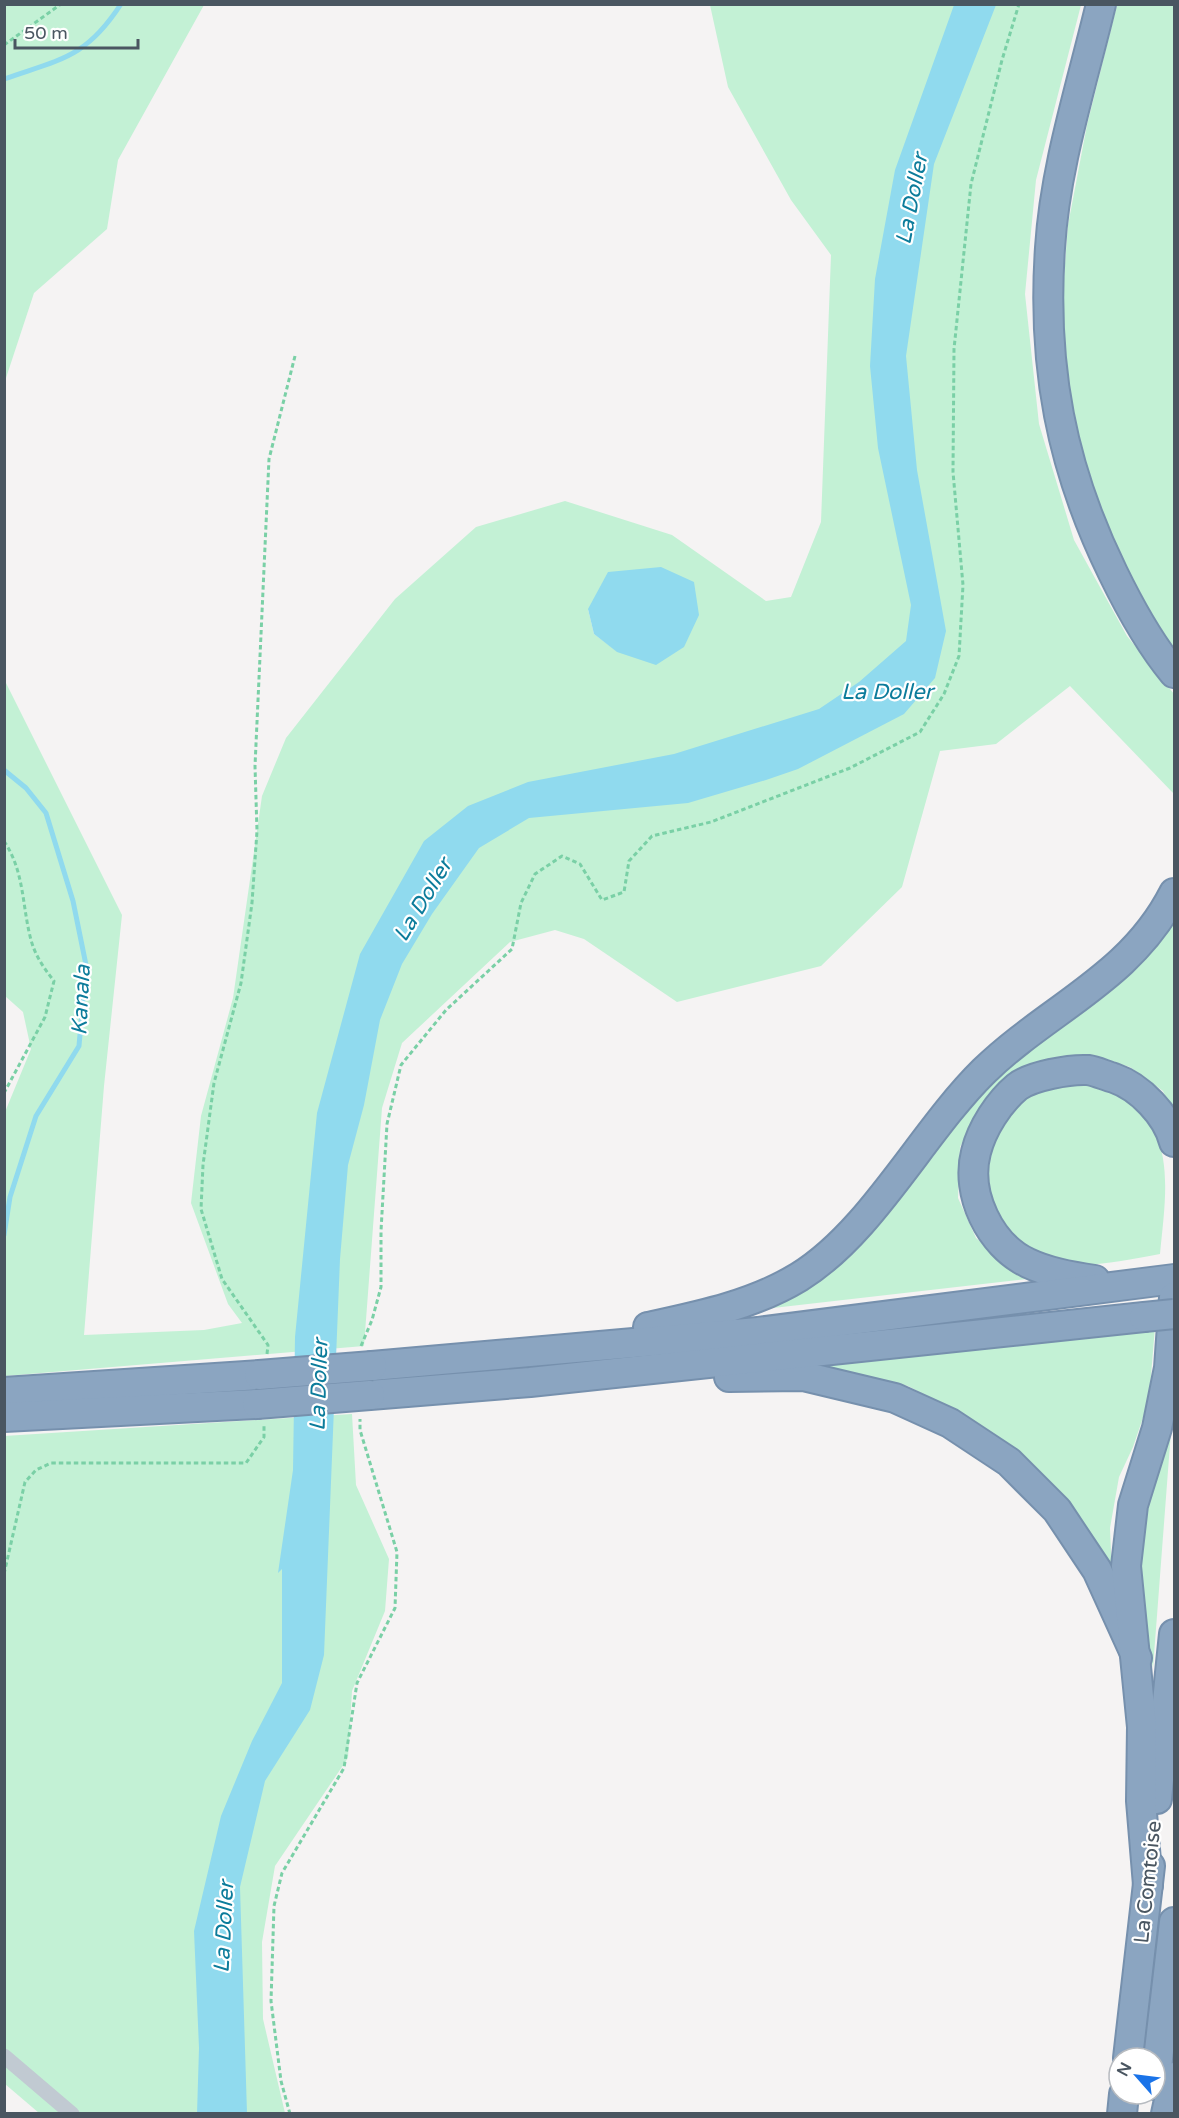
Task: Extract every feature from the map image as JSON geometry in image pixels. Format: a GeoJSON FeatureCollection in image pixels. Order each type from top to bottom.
{"type":"FeatureCollection","features":[{"type":"Feature","properties":{"kind":"highway"},"geometry":{"type":"LineString","coordinates":[[1101,4],[1064,156],[1050,247],[1049,340],[1058,415],[1073,477],[1099,544],[1128,604],[1174,673]]}},
{"type":"Feature","properties":{"kind":"highway"},"geometry":{"type":"LineString","coordinates":[[553,1352],[759,1298],[799,1277],[832,1252],[982,1072],[1019,1039],[1086,992],[1137,949],[1174,893]]}},
{"type":"Feature","properties":{"kind":"highway"},"geometry":{"type":"LineString","coordinates":[[1150,1282],[1063,1275],[1027,1263],[1003,1245],[990,1229],[978,1203],[974,1178],[976,1151],[994,1113],[1019,1085],[1057,1072],[1089,1070],[1125,1082],[1156,1108],[1174,1142]]}},
{"type":"Feature","properties":{"kind":"highway"},"geometry":{"type":"LineString","coordinates":[[16,1404],[263,1366],[366,1359],[553,1352],[758,1332],[1150,1282]]}},
{"type":"Feature","properties":{"kind":"highway"},"geometry":{"type":"LineString","coordinates":[[1148,1885],[1141,1801],[1142,1727],[1137,1658],[1126,1566],[1133,1505],[1157,1428],[1169,1368],[1174,1297]]}},
{"type":"Feature","properties":{"kind":"highway"},"geometry":{"type":"LineString","coordinates":[[16,1404],[261,1409],[365,1402],[607,1372],[1174,1314]]}},
{"type":"Feature","properties":{"kind":"highway"},"geometry":{"type":"LineString","coordinates":[[607,1372],[690,1377],[803,1376],[895,1398],[950,1423],[1009,1462],[1057,1510],[1097,1570],[1137,1658]]}},
{"type":"Feature","properties":{"kind":"highway","name":"La Comtoise"},"geometry":{"type":"LineString","coordinates":[[1129,2046],[1174,1634]]}},
{"type":"Feature","properties":{"kind":"highway","name":"La Comtoise"},"geometry":{"type":"LineString","coordinates":[[1160,2046],[1174,1922]]}},
{"type":"Feature","properties":{"kind":"highway"},"geometry":{"type":"LineString","coordinates":[[1166,2114],[1174,2077]]}},
{"type":"Feature","properties":{"kind":"street"},"geometry":{"type":"LineString","coordinates":[[4,2056],[72,2114]]}},
{"type":"Feature","properties":{"kind":"path"},"geometry":{"type":"LineString","coordinates":[[4,45],[61,4]]}},
{"type":"Feature","properties":{"kind":"path"},"geometry":{"type":"LineString","coordinates":[[366,1359],[361,1341],[372,1320],[381,1287],[381,1232],[387,1124],[400,1065],[446,1010],[512,949],[521,903],[535,874],[562,856],[580,864],[602,900],[624,892],[629,861],[652,836],[711,822],[850,768],[920,732],[944,694],[959,656],[962,597],[953,472],[954,350],[971,184],[1002,60],[1019,4]]}},
{"type":"Feature","properties":{"kind":"path"},"geometry":{"type":"LineString","coordinates":[[263,1366],[268,1345],[222,1279],[201,1209],[203,1165],[214,1083],[241,982],[252,903],[257,831],[255,765],[269,459],[295,356]]}},
{"type":"Feature","properties":{"kind":"path"},"geometry":{"type":"LineString","coordinates":[[4,841],[18,866],[34,948],[38,959],[54,981],[45,1017],[4,1093]]}},
{"type":"Feature","properties":{"kind":"path"},"geometry":{"type":"LineString","coordinates":[[290,2114],[281,2081],[271,2001],[274,1906],[282,1873],[344,1768],[357,1683],[395,1608],[397,1552],[360,1430],[365,1402]]}},
{"type":"Feature","properties":{"kind":"path"},"geometry":{"type":"LineString","coordinates":[[4,1574],[25,1482],[36,1470],[51,1463],[246,1463],[264,1437],[261,1409]]}},
{"type":"Feature","properties":{"kind":"green space"},"geometry":{"type":"Polygon","coordinates":[[[5,4],[204,5],[118,160],[107,229],[34,293],[5,381],[5,4]]]}},
{"type":"Feature","properties":{"kind":"green space"},"geometry":{"type":"Polygon","coordinates":[[[710,5],[1081,5],[1036,180],[1025,294],[1039,424],[1074,540],[1127,636],[1174,694],[1174,794],[1070,686],[996,744],[940,751],[902,887],[821,966],[677,1002],[584,939],[555,930],[510,942],[402,1043],[382,1108],[364,1346],[5,1376],[5,1112],[31,1049],[23,1012],[5,996],[4,679],[122,915],[104,1086],[84,1335],[204,1330],[242,1323],[228,1304],[191,1203],[201,1116],[233,998],[262,796],[286,738],[395,599],[476,527],[565,501],[672,535],[766,601],[791,597],[821,522],[831,255],[791,200],[728,87],[710,5]],[[588,609],[594,634],[618,652],[588,609]]]}},
{"type":"Feature","properties":{"kind":"green space"},"geometry":{"type":"Polygon","coordinates":[[[1117,5],[1174,5],[1174,657],[1105,534],[1077,452],[1060,329],[1068,225],[1087,125],[1117,5]]]}},
{"type":"Feature","properties":{"kind":"green space"},"geometry":{"type":"Polygon","coordinates":[[[1174,913],[1174,1117],[1163,1091],[1130,1067],[1092,1056],[1056,1057],[1017,1072],[981,1105],[960,1147],[958,1198],[976,1238],[1006,1263],[1035,1278],[773,1308],[828,1272],[984,1085],[1174,913]]]}},
{"type":"Feature","properties":{"kind":"green space"},"geometry":{"type":"Polygon","coordinates":[[[1077,1080],[1113,1090],[1134,1104],[1149,1121],[1164,1161],[1164,1207],[1160,1254],[1101,1264],[1055,1263],[1042,1259],[1019,1246],[1002,1228],[990,1208],[984,1185],[984,1162],[991,1139],[1003,1117],[1038,1087],[1077,1080]]]}},
{"type":"Feature","properties":{"kind":"green space"},"geometry":{"type":"Polygon","coordinates":[[[1155,1327],[1149,1400],[1133,1447],[1119,1477],[1110,1528],[1112,1577],[1070,1505],[1033,1464],[973,1420],[908,1386],[805,1365],[1155,1327]]]}},
{"type":"Feature","properties":{"kind":"green space"},"geometry":{"type":"Polygon","coordinates":[[[1174,1392],[1153,1668],[1143,1616],[1139,1563],[1143,1520],[1174,1392]]]}},
{"type":"Feature","properties":{"kind":"green space"},"geometry":{"type":"Polygon","coordinates":[[[352,1414],[356,1485],[389,1559],[385,1611],[352,1691],[348,1758],[275,1866],[262,1942],[263,2019],[285,2113],[39,2113],[5,2084],[4,1436],[352,1414]]]}},
{"type":"Feature","properties":{"kind":"water","name":"La Doller"},"geometry":{"type":"Polygon","coordinates":[[[954,5],[996,5],[934,164],[906,356],[917,470],[946,631],[935,678],[904,714],[798,769],[688,803],[529,818],[479,848],[432,914],[402,964],[380,1020],[364,1105],[348,1165],[340,1259],[324,1655],[310,1710],[265,1781],[240,1887],[247,2113],[197,2114],[199,2048],[194,1931],[221,1816],[252,1741],[282,1683],[282,1569],[278,1573],[293,1470],[295,1337],[317,1113],[360,954],[424,841],[468,806],[528,782],[674,754],[819,709],[859,682],[906,641],[911,605],[878,448],[870,366],[875,279],[895,170],[954,5]]]}},
{"type":"Feature","properties":{"kind":"water"},"geometry":{"type":"Polygon","coordinates":[[[661,567],[694,582],[699,615],[684,647],[656,665],[617,652],[594,634],[588,609],[608,572],[661,567]]]}},
{"type":"Feature","properties":{"kind":"waterway","name":"Kanala"},"geometry":{"type":"LineString","coordinates":[[4,79],[57,61],[84,46],[96,36],[121,4]]}},
{"type":"Feature","properties":{"kind":"waterway","name":"Kanala"},"geometry":{"type":"LineString","coordinates":[[4,770],[26,788],[46,813],[73,901],[86,965],[79,1046],[36,1116],[10,1197],[4,1235]]}}]}
